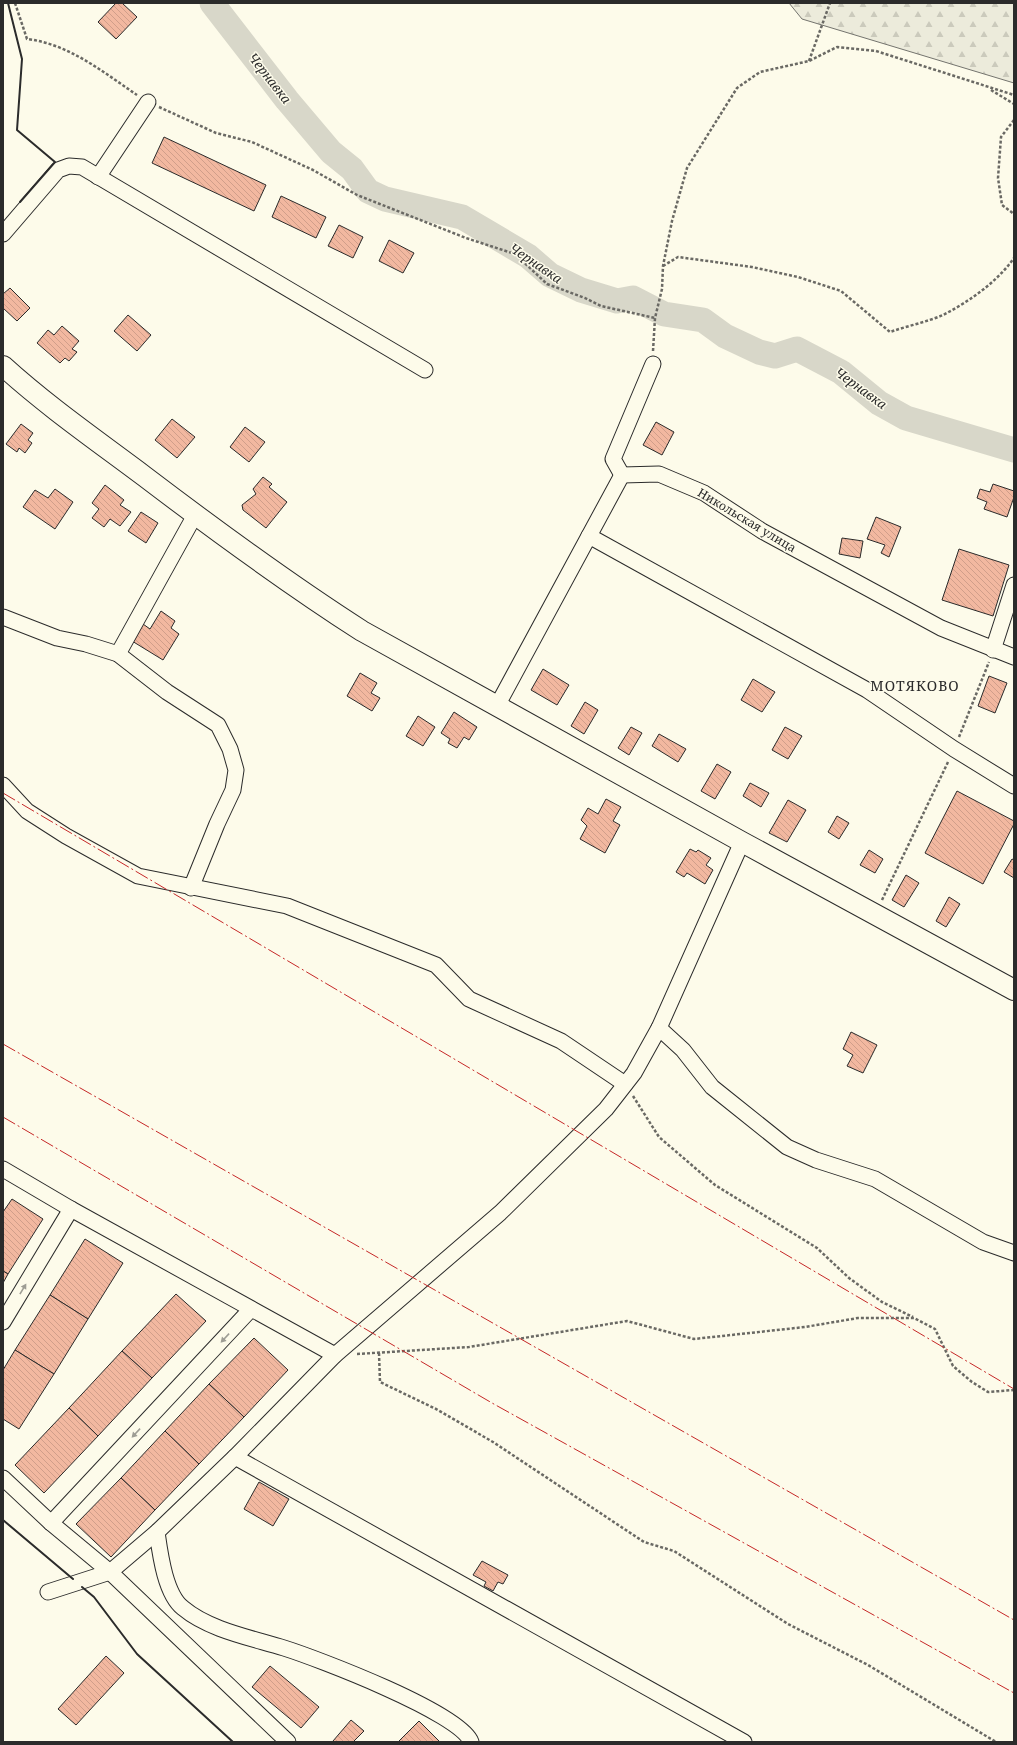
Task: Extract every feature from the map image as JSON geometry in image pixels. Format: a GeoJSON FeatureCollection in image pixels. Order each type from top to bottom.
{"type":"FeatureCollection","features":[{"type":"Feature","properties":{"kind":"main road"},"geometry":{"type":"LineString","coordinates":[[3,366],[60,413],[195,515],[310,598],[362,631],[742,842],[1014,990]]}},
{"type":"Feature","properties":{"kind":"street"},"geometry":{"type":"LineString","coordinates":[[98,177],[148,102]]}},
{"type":"Feature","properties":{"kind":"street"},"geometry":{"type":"LineString","coordinates":[[3,234],[58,170],[69,166],[82,167],[425,370]]}},
{"type":"Feature","properties":{"kind":"street"},"geometry":{"type":"LineString","coordinates":[[496,706],[622,475],[613,459],[653,364]]}},
{"type":"Feature","properties":{"kind":"street","name":"Никольская улица"},"geometry":{"type":"LineString","coordinates":[[622,475],[659,474],[704,492],[769,535],[941,628],[993,650],[1014,657]]}},
{"type":"Feature","properties":{"kind":"street"},"geometry":{"type":"LineString","coordinates":[[118,654],[195,515]]}},
{"type":"Feature","properties":{"kind":"street"},"geometry":{"type":"LineString","coordinates":[[589,536],[867,690],[954,749],[1014,786]]}},
{"type":"Feature","properties":{"kind":"street"},"geometry":{"type":"LineString","coordinates":[[993,650],[1014,585]]}},
{"type":"Feature","properties":{"kind":"street"},"geometry":{"type":"LineString","coordinates":[[3,617],[57,638],[86,644],[118,654],[167,692],[218,725],[230,749],[236,770],[233,790],[217,824],[191,888]]}},
{"type":"Feature","properties":{"kind":"street"},"geometry":{"type":"LineString","coordinates":[[3,785],[27,811],[107,860],[138,876],[191,888],[287,906],[436,965],[470,999],[561,1041],[625,1084]]}},
{"type":"Feature","properties":{"kind":"street"},"geometry":{"type":"LineString","coordinates":[[48,1592],[110,1572],[157,1532],[235,1457],[335,1355],[500,1213],[606,1109],[634,1073],[659,1028],[742,842]]}},
{"type":"Feature","properties":{"kind":"street"},"geometry":{"type":"LineString","coordinates":[[659,1028],[682,1050],[712,1087],[787,1147],[816,1160],[834,1157],[875,1179],[983,1242],[1014,1253]]}},
{"type":"Feature","properties":{"kind":"street"},"geometry":{"type":"LineString","coordinates":[[3,1169],[71,1209],[335,1355]]}},
{"type":"Feature","properties":{"kind":"street"},"geometry":{"type":"LineString","coordinates":[[3,1322],[71,1209]]}},
{"type":"Feature","properties":{"kind":"street"},"geometry":{"type":"LineString","coordinates":[[51,1523],[252,1309]]}},
{"type":"Feature","properties":{"kind":"street"},"geometry":{"type":"LineString","coordinates":[[235,1457],[744,1742]]}},
{"type":"Feature","properties":{"kind":"street"},"geometry":{"type":"LineString","coordinates":[[3,1478],[51,1523],[110,1572],[288,1742]]}},
{"type":"Feature","properties":{"kind":"street"},"geometry":{"type":"LineString","coordinates":[[157,1532],[162,1566],[168,1585],[182,1608],[213,1626],[285,1648],[408,1697],[448,1719],[469,1737],[470,1742]]}},
{"type":"Feature","properties":{"kind":"path"},"geometry":{"type":"LineString","coordinates":[[15,3],[27,39],[42,41],[88,62],[148,102],[216,133],[252,142],[313,170],[357,195],[466,238],[515,254],[547,284],[585,298],[601,306],[655,318]]}},
{"type":"Feature","properties":{"kind":"path"},"geometry":{"type":"LineString","coordinates":[[809,61],[830,3]]}},
{"type":"Feature","properties":{"kind":"path"},"geometry":{"type":"LineString","coordinates":[[653,364],[655,318],[662,289],[663,266],[672,221],[687,168],[737,88],[760,72],[809,61],[837,47],[876,50],[987,88],[1014,95]]}},
{"type":"Feature","properties":{"kind":"path"},"geometry":{"type":"LineString","coordinates":[[987,88],[1014,104]]}},
{"type":"Feature","properties":{"kind":"path"},"geometry":{"type":"LineString","coordinates":[[1014,120],[1001,137],[998,178],[1002,205],[1014,214]]}},
{"type":"Feature","properties":{"kind":"path"},"geometry":{"type":"LineString","coordinates":[[663,266],[678,257],[752,267],[798,277],[841,291],[890,332],[942,315],[965,302],[1002,274],[1014,258]]}},
{"type":"Feature","properties":{"kind":"path"},"geometry":{"type":"LineString","coordinates":[[875,915],[954,749],[993,650]]}},
{"type":"Feature","properties":{"kind":"path"},"geometry":{"type":"LineString","coordinates":[[625,1084],[659,1138],[715,1185],[817,1248],[849,1278],[882,1302],[935,1329],[953,1366],[972,1382],[988,1392],[1014,1390]]}},
{"type":"Feature","properties":{"kind":"path"},"geometry":{"type":"LineString","coordinates":[[335,1355],[469,1347],[627,1321],[694,1339],[805,1328],[858,1318],[914,1318]]}},
{"type":"Feature","properties":{"kind":"path"},"geometry":{"type":"LineString","coordinates":[[379,1352],[380,1382],[436,1409],[493,1442],[644,1542],[674,1551],[788,1624],[868,1665],[996,1742]]}},
{"type":"Feature","properties":{"kind":"green space"},"geometry":{"type":"Polygon","coordinates":[[[789,3],[1014,3],[1014,83],[802,19],[789,3]]]}},
{"type":"Feature","properties":{"kind":"building"},"geometry":{"type":"Polygon","coordinates":[[[116,3],[122,3],[137,17],[116,39],[98,22],[116,3]]]}},
{"type":"Feature","properties":{"kind":"building"},"geometry":{"type":"Polygon","coordinates":[[[164,137],[266,185],[254,211],[152,163],[164,137]]]}},
{"type":"Feature","properties":{"kind":"building"},"geometry":{"type":"Polygon","coordinates":[[[281,196],[326,217],[316,238],[272,217],[281,196]]]}},
{"type":"Feature","properties":{"kind":"building"},"geometry":{"type":"Polygon","coordinates":[[[339,225],[363,237],[353,258],[328,246],[339,225]]]}},
{"type":"Feature","properties":{"kind":"building"},"geometry":{"type":"Polygon","coordinates":[[[389,240],[414,253],[403,273],[379,261],[389,240]]]}},
{"type":"Feature","properties":{"kind":"building"},"geometry":{"type":"Polygon","coordinates":[[[10,288],[30,308],[17,321],[3,308],[3,294],[10,288]]]}},
{"type":"Feature","properties":{"kind":"building"},"geometry":{"type":"Polygon","coordinates":[[[128,315],[151,335],[137,351],[114,331],[128,315]]]}},
{"type":"Feature","properties":{"kind":"building"},"geometry":{"type":"Polygon","coordinates":[[[62,326],[79,341],[72,349],[77,352],[69,361],[65,358],[60,363],[37,343],[48,330],[54,335],[62,326]]]}},
{"type":"Feature","properties":{"kind":"building"},"geometry":{"type":"Polygon","coordinates":[[[172,419],[195,437],[177,458],[155,440],[172,419]]]}},
{"type":"Feature","properties":{"kind":"building"},"geometry":{"type":"Polygon","coordinates":[[[656,422],[674,432],[662,455],[643,445],[656,422]]]}},
{"type":"Feature","properties":{"kind":"building"},"geometry":{"type":"Polygon","coordinates":[[[21,424],[33,433],[28,440],[32,443],[25,453],[19,448],[17,452],[6,444],[21,424]]]}},
{"type":"Feature","properties":{"kind":"building"},"geometry":{"type":"Polygon","coordinates":[[[245,427],[265,442],[249,462],[230,447],[245,427]]]}},
{"type":"Feature","properties":{"kind":"building"},"geometry":{"type":"Polygon","coordinates":[[[263,477],[272,484],[269,487],[287,502],[266,528],[243,510],[242,505],[256,494],[253,489],[263,477]]]}},
{"type":"Feature","properties":{"kind":"building"},"geometry":{"type":"Polygon","coordinates":[[[993,484],[1014,491],[1014,497],[1007,517],[984,509],[987,502],[977,498],[980,489],[990,492],[993,484]]]}},
{"type":"Feature","properties":{"kind":"building"},"geometry":{"type":"Polygon","coordinates":[[[105,485],[124,500],[120,505],[131,512],[120,526],[110,519],[104,527],[92,518],[99,509],[92,503],[105,485]]]}},
{"type":"Feature","properties":{"kind":"building"},"geometry":{"type":"Polygon","coordinates":[[[55,489],[73,502],[55,529],[23,507],[35,490],[48,498],[55,489]]]}},
{"type":"Feature","properties":{"kind":"building"},"geometry":{"type":"Polygon","coordinates":[[[141,512],[158,523],[146,543],[128,531],[141,512]]]}},
{"type":"Feature","properties":{"kind":"building"},"geometry":{"type":"Polygon","coordinates":[[[876,517],[901,527],[889,557],[881,553],[885,545],[867,539],[876,517]]]}},
{"type":"Feature","properties":{"kind":"building"},"geometry":{"type":"Polygon","coordinates":[[[842,538],[863,541],[860,558],[839,554],[842,538]]]}},
{"type":"Feature","properties":{"kind":"building"},"geometry":{"type":"Polygon","coordinates":[[[959,549],[1009,565],[993,616],[942,600],[959,549]]]}},
{"type":"Feature","properties":{"kind":"building"},"geometry":{"type":"Polygon","coordinates":[[[161,611],[175,621],[171,628],[179,634],[163,660],[132,641],[143,624],[150,629],[161,611]]]}},
{"type":"Feature","properties":{"kind":"building"},"geometry":{"type":"Polygon","coordinates":[[[543,669],[569,685],[557,705],[531,690],[543,669]]]}},
{"type":"Feature","properties":{"kind":"building"},"geometry":{"type":"Polygon","coordinates":[[[360,673],[377,683],[371,693],[380,698],[372,711],[347,696],[360,673]]]}},
{"type":"Feature","properties":{"kind":"building"},"geometry":{"type":"Polygon","coordinates":[[[989,676],[1007,683],[995,713],[978,706],[989,676]]]}},
{"type":"Feature","properties":{"kind":"building"},"geometry":{"type":"Polygon","coordinates":[[[753,679],[775,692],[762,712],[741,700],[753,679]]]}},
{"type":"Feature","properties":{"kind":"building"},"geometry":{"type":"Polygon","coordinates":[[[585,702],[598,710],[584,734],[571,726],[585,702]]]}},
{"type":"Feature","properties":{"kind":"building"},"geometry":{"type":"Polygon","coordinates":[[[454,712],[477,727],[469,740],[464,737],[457,748],[448,743],[450,739],[441,733],[454,712]]]}},
{"type":"Feature","properties":{"kind":"building"},"geometry":{"type":"Polygon","coordinates":[[[418,716],[435,727],[423,746],[406,736],[418,716]]]}},
{"type":"Feature","properties":{"kind":"building"},"geometry":{"type":"Polygon","coordinates":[[[631,727],[642,733],[629,755],[618,748],[631,727]]]}},
{"type":"Feature","properties":{"kind":"building"},"geometry":{"type":"Polygon","coordinates":[[[785,727],[802,736],[788,759],[772,750],[785,727]]]}},
{"type":"Feature","properties":{"kind":"building"},"geometry":{"type":"Polygon","coordinates":[[[659,734],[686,749],[678,762],[652,746],[659,734]]]}},
{"type":"Feature","properties":{"kind":"building"},"geometry":{"type":"Polygon","coordinates":[[[717,764],[731,772],[715,799],[701,791],[717,764]]]}},
{"type":"Feature","properties":{"kind":"building"},"geometry":{"type":"Polygon","coordinates":[[[750,783],[769,793],[761,807],[743,796],[750,783]]]}},
{"type":"Feature","properties":{"kind":"building"},"geometry":{"type":"Polygon","coordinates":[[[957,791],[1014,821],[1014,824],[983,884],[925,853],[957,791]]]}},
{"type":"Feature","properties":{"kind":"building"},"geometry":{"type":"Polygon","coordinates":[[[606,799],[621,807],[613,821],[620,825],[605,853],[580,839],[587,826],[581,820],[588,808],[598,814],[606,799]]]}},
{"type":"Feature","properties":{"kind":"building"},"geometry":{"type":"Polygon","coordinates":[[[788,800],[806,810],[787,842],[769,833],[788,800]]]}},
{"type":"Feature","properties":{"kind":"building"},"geometry":{"type":"Polygon","coordinates":[[[837,816],[849,823],[839,839],[828,832],[837,816]]]}},
{"type":"Feature","properties":{"kind":"building"},"geometry":{"type":"Polygon","coordinates":[[[690,849],[696,852],[698,850],[711,858],[706,865],[713,870],[705,884],[687,873],[684,877],[676,872],[690,849]]]}},
{"type":"Feature","properties":{"kind":"building"},"geometry":{"type":"Polygon","coordinates":[[[869,850],[883,859],[875,873],[860,865],[869,850]]]}},
{"type":"Feature","properties":{"kind":"building"},"geometry":{"type":"Polygon","coordinates":[[[1012,859],[1014,860],[1014,878],[1004,872],[1012,859]]]}},
{"type":"Feature","properties":{"kind":"building"},"geometry":{"type":"Polygon","coordinates":[[[906,875],[919,883],[904,907],[892,900],[906,875]]]}},
{"type":"Feature","properties":{"kind":"building"},"geometry":{"type":"Polygon","coordinates":[[[949,897],[960,904],[946,927],[936,921],[949,897]]]}},
{"type":"Feature","properties":{"kind":"building"},"geometry":{"type":"Polygon","coordinates":[[[851,1032],[877,1045],[863,1073],[847,1066],[853,1055],[843,1049],[851,1032]]]}},
{"type":"Feature","properties":{"kind":"building"},"geometry":{"type":"Polygon","coordinates":[[[12,1199],[43,1219],[8,1274],[3,1271],[3,1212],[12,1199]]]}},
{"type":"Feature","properties":{"kind":"building"},"geometry":{"type":"Polygon","coordinates":[[[85,1239],[123,1263],[88,1319],[50,1295],[85,1239]]]}},
{"type":"Feature","properties":{"kind":"building"},"geometry":{"type":"Polygon","coordinates":[[[3,1271],[8,1274],[3,1283],[3,1271]]]}},
{"type":"Feature","properties":{"kind":"building"},"geometry":{"type":"Polygon","coordinates":[[[176,1294],[206,1321],[152,1378],[122,1351],[176,1294]]]}},
{"type":"Feature","properties":{"kind":"building"},"geometry":{"type":"Polygon","coordinates":[[[50,1295],[88,1319],[54,1374],[15,1350],[50,1295]]]}},
{"type":"Feature","properties":{"kind":"building"},"geometry":{"type":"Polygon","coordinates":[[[254,1338],[288,1370],[244,1417],[209,1384],[254,1338]]]}},
{"type":"Feature","properties":{"kind":"building"},"geometry":{"type":"Polygon","coordinates":[[[15,1350],[54,1374],[19,1429],[3,1419],[3,1370],[15,1350]]]}},
{"type":"Feature","properties":{"kind":"building"},"geometry":{"type":"Polygon","coordinates":[[[122,1351],[152,1378],[98,1436],[69,1408],[122,1351]]]}},
{"type":"Feature","properties":{"kind":"building"},"geometry":{"type":"Polygon","coordinates":[[[209,1384],[244,1417],[199,1464],[165,1431],[209,1384]]]}},
{"type":"Feature","properties":{"kind":"building"},"geometry":{"type":"Polygon","coordinates":[[[69,1408],[98,1436],[44,1493],[15,1465],[69,1408]]]}},
{"type":"Feature","properties":{"kind":"building"},"geometry":{"type":"Polygon","coordinates":[[[165,1431],[199,1464],[155,1510],[121,1478],[165,1431]]]}},
{"type":"Feature","properties":{"kind":"building"},"geometry":{"type":"Polygon","coordinates":[[[121,1478],[155,1510],[111,1557],[76,1524],[121,1478]]]}},
{"type":"Feature","properties":{"kind":"building"},"geometry":{"type":"Polygon","coordinates":[[[259,1482],[289,1499],[273,1526],[244,1509],[259,1482]]]}},
{"type":"Feature","properties":{"kind":"building"},"geometry":{"type":"Polygon","coordinates":[[[482,1561],[508,1575],[503,1584],[498,1582],[493,1591],[484,1586],[486,1582],[473,1575],[482,1561]]]}},
{"type":"Feature","properties":{"kind":"building"},"geometry":{"type":"Polygon","coordinates":[[[106,1656],[124,1673],[76,1725],[58,1709],[106,1656]]]}},
{"type":"Feature","properties":{"kind":"building"},"geometry":{"type":"Polygon","coordinates":[[[270,1666],[319,1707],[301,1728],[252,1687],[270,1666]]]}},
{"type":"Feature","properties":{"kind":"building"},"geometry":{"type":"Polygon","coordinates":[[[351,1720],[364,1731],[353,1742],[334,1742],[333,1741],[351,1720]]]}},
{"type":"Feature","properties":{"kind":"building"},"geometry":{"type":"Polygon","coordinates":[[[419,1721],[440,1742],[398,1742],[419,1721]]]}},
{"type":"Feature","properties":{"kind":"waterway","name":"Чернавка"},"geometry":{"type":"LineString","coordinates":[[212,3],[287,100],[331,152],[352,169],[368,191],[385,199],[462,217],[528,256],[550,275],[581,290],[617,301],[633,298],[664,314],[703,320],[725,336],[759,352],[775,356],[797,349],[841,372],[879,403],[906,418],[1014,450]]}},
{"type":"Feature","properties":{"kind":"wall"},"geometry":{"type":"LineString","coordinates":[[8,3],[22,59],[17,130],[55,162],[20,202]]}},
{"type":"Feature","properties":{"kind":"wall"},"geometry":{"type":"LineString","coordinates":[[3,1520],[73,1579]]}},
{"type":"Feature","properties":{"kind":"wall"},"geometry":{"type":"LineString","coordinates":[[82,1587],[94,1597],[137,1654],[233,1742]]}},
{"type":"Feature","properties":{"kind":"power"},"geometry":{"type":"LineString","coordinates":[[3,793],[1014,1389]]}},
{"type":"Feature","properties":{"kind":"power"},"geometry":{"type":"LineString","coordinates":[[3,1044],[1014,1620]]}},
{"type":"Feature","properties":{"kind":"power"},"geometry":{"type":"LineString","coordinates":[[3,1117],[492,1403],[1014,1693]]}},
{"type":"Feature","properties":{"kind":"district","name":"МОТЯКОВО"},"geometry":{"type":"Point","coordinates":[915,685]}}]}
